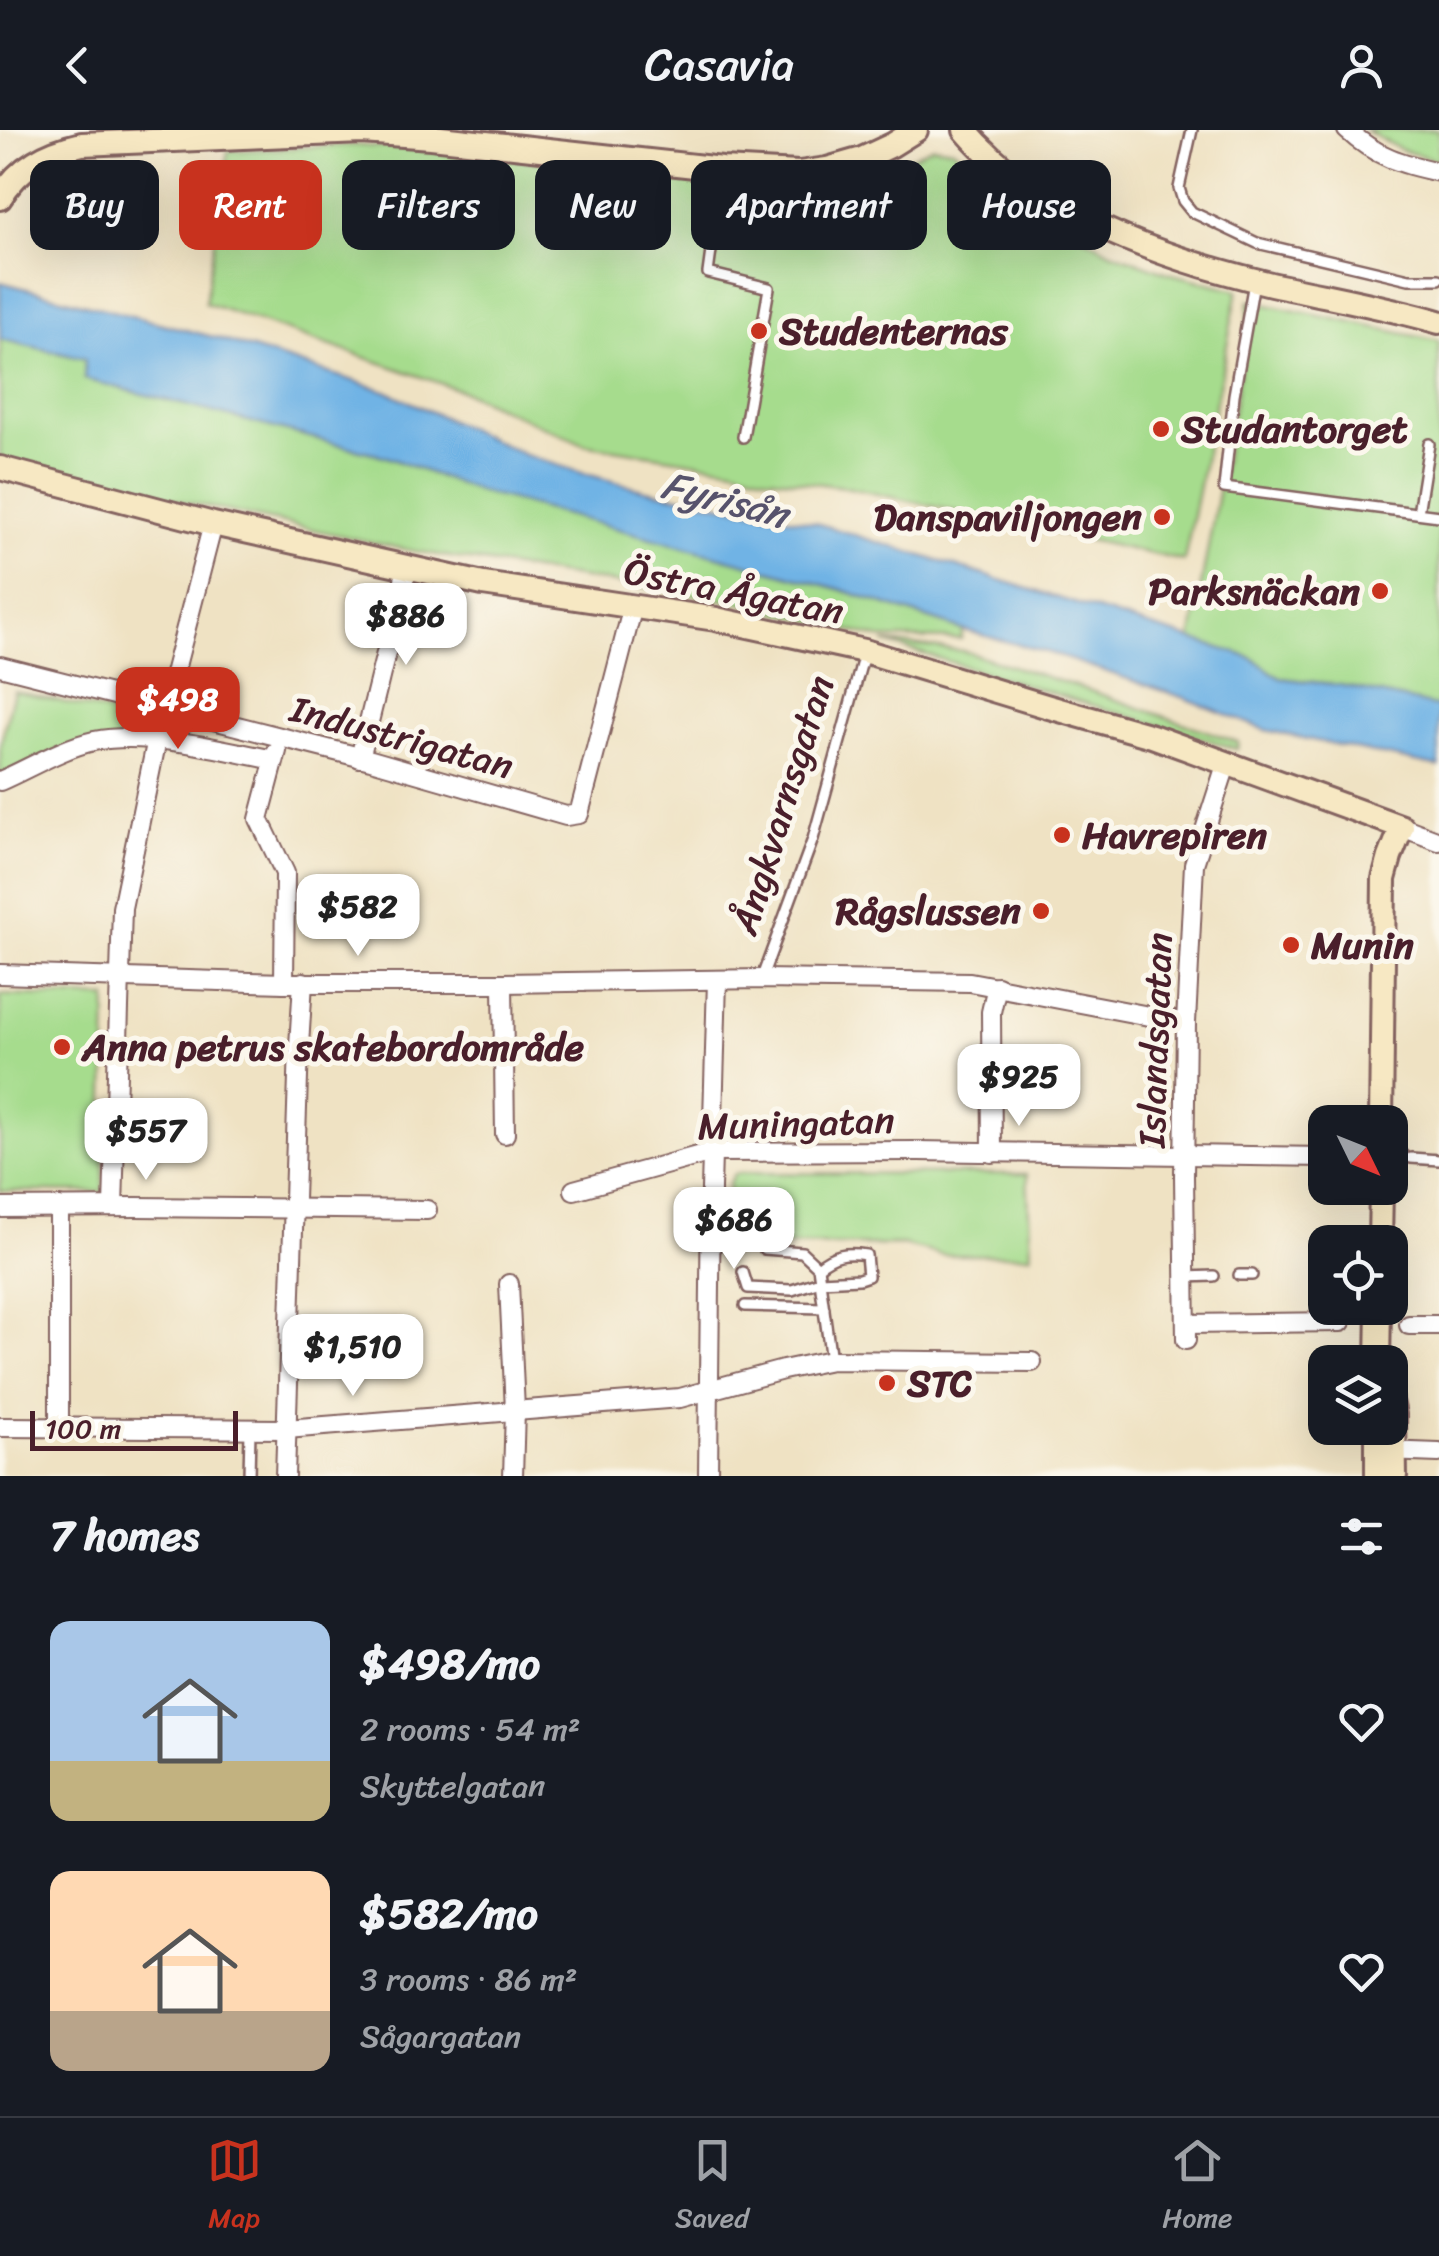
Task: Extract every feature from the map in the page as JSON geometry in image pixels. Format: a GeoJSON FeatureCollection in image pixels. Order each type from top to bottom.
{"type":"FeatureCollection","features":[{"type":"Feature","properties":{"kind":"street"},"geometry":{"type":"LineString","coordinates":[[854,160],[878,152],[916,130]]}},
{"type":"Feature","properties":{"kind":"street"},"geometry":{"type":"LineString","coordinates":[[964,130],[1010,173],[1116,234],[1254,280],[1434,319]]}},
{"type":"Feature","properties":{"kind":"street"},"geometry":{"type":"LineString","coordinates":[[1348,130],[1374,152],[1439,172]]}},
{"type":"Feature","properties":{"kind":"street"},"geometry":{"type":"LineString","coordinates":[[0,198],[20,173],[58,139],[82,144],[362,132],[691,166]]}},
{"type":"Feature","properties":{"kind":"street","name":"Östra Ågatan"},"geometry":{"type":"LineString","coordinates":[[0,468],[213,524],[482,584],[716,619],[864,651],[1152,736],[1439,841]]}},
{"type":"Feature","properties":{"kind":"street"},"geometry":{"type":"LineString","coordinates":[[113,1207],[122,908],[157,738],[213,524]]}},
{"type":"Feature","properties":{"kind":"street"},"geometry":{"type":"LineString","coordinates":[[360,758],[407,568]]}},
{"type":"Feature","properties":{"kind":"street","name":"Industrigatan"},"geometry":{"type":"LineString","coordinates":[[0,666],[360,758],[566,816],[579,814],[633,606]]}},
{"type":"Feature","properties":{"kind":"street"},"geometry":{"type":"LineString","coordinates":[[0,781],[93,741],[157,738],[274,760]]}},
{"type":"Feature","properties":{"kind":"street"},"geometry":{"type":"LineString","coordinates":[[282,738],[259,819],[285,874],[284,982]]}},
{"type":"Feature","properties":{"kind":"street","name":"Islandsgatan"},"geometry":{"type":"LineString","coordinates":[[1227,762],[1194,864],[1186,1022],[1186,1332],[1308,1324]]}},
{"type":"Feature","properties":{"kind":"street"},"geometry":{"type":"LineString","coordinates":[[1381,1105],[1384,879],[1402,827]]}},
{"type":"Feature","properties":{"kind":"street","name":"Ångkvarnsgatan"},"geometry":{"type":"LineString","coordinates":[[0,974],[503,984],[762,979],[970,982],[1186,1022]]}},
{"type":"Feature","properties":{"kind":"street"},"geometry":{"type":"LineString","coordinates":[[708,1476],[717,980]]}},
{"type":"Feature","properties":{"kind":"street"},"geometry":{"type":"LineString","coordinates":[[285,1476],[303,982]]}},
{"type":"Feature","properties":{"kind":"street"},"geometry":{"type":"LineString","coordinates":[[503,984],[505,1134]]}},
{"type":"Feature","properties":{"kind":"street"},"geometry":{"type":"LineString","coordinates":[[992,1153],[991,1012],[997,986]]}},
{"type":"Feature","properties":{"kind":"street","name":"Muningatan"},"geometry":{"type":"LineString","coordinates":[[574,1190],[712,1152],[1308,1157]]}},
{"type":"Feature","properties":{"kind":"street"},"geometry":{"type":"LineString","coordinates":[[59,1207],[59,1428]]}},
{"type":"Feature","properties":{"kind":"street"},"geometry":{"type":"LineString","coordinates":[[0,1208],[427,1210]]}},
{"type":"Feature","properties":{"kind":"street"},"geometry":{"type":"LineString","coordinates":[[509,1284],[514,1476]]}},
{"type":"Feature","properties":{"kind":"street"},"geometry":{"type":"LineString","coordinates":[[1409,1325],[1439,1325]]}},
{"type":"Feature","properties":{"kind":"street"},"geometry":{"type":"LineString","coordinates":[[0,1427],[286,1429],[680,1398],[831,1360],[1032,1362]]}},
{"type":"Feature","properties":{"kind":"street"},"geometry":{"type":"LineString","coordinates":[[1377,1476],[1383,1445]]}},
{"type":"Feature","properties":{"kind":"street"},"geometry":{"type":"LineString","coordinates":[[1384,1445],[1395,1476]]}},
{"type":"Feature","properties":{"kind":"street"},"geometry":{"type":"LineString","coordinates":[[1394,1445],[1439,1453]]}},
{"type":"Feature","properties":{"kind":"lane"},"geometry":{"type":"LineString","coordinates":[[1192,130],[1180,188],[1183,201],[1192,212],[1257,243],[1409,279],[1439,280]]}},
{"type":"Feature","properties":{"kind":"lane"},"geometry":{"type":"LineString","coordinates":[[711,250],[708,274],[769,288],[743,436]]}},
{"type":"Feature","properties":{"kind":"lane"},"geometry":{"type":"LineString","coordinates":[[1254,280],[1234,395],[1224,488],[1439,516]]}},
{"type":"Feature","properties":{"kind":"lane"},"geometry":{"type":"LineString","coordinates":[[1418,513],[1429,444]]}},
{"type":"Feature","properties":{"kind":"lane","name":"Ångkvarnsgatan"},"geometry":{"type":"LineString","coordinates":[[762,979],[814,839],[864,651]]}},
{"type":"Feature","properties":{"kind":"lane"},"geometry":{"type":"LineString","coordinates":[[1408,1158],[1439,1160]]}},
{"type":"Feature","properties":{"kind":"lane"},"geometry":{"type":"LineString","coordinates":[[764,1249],[802,1252],[818,1268],[831,1360]]}},
{"type":"Feature","properties":{"kind":"lane"},"geometry":{"type":"LineString","coordinates":[[743,1272],[748,1288],[758,1289],[792,1290],[868,1276],[866,1255],[830,1257],[818,1268]]}},
{"type":"Feature","properties":{"kind":"lane"},"geometry":{"type":"LineString","coordinates":[[1239,1276],[1252,1275]]}},
{"type":"Feature","properties":{"kind":"lane"},"geometry":{"type":"LineString","coordinates":[[1185,1277],[1214,1276]]}},
{"type":"Feature","properties":{"kind":"lane"},"geometry":{"type":"LineString","coordinates":[[745,1306],[824,1308]]}},
{"type":"Feature","properties":{"kind":"lane"},"geometry":{"type":"LineString","coordinates":[[250,1430],[250,1476]]}},
{"type":"Feature","properties":{"kind":"green space"},"geometry":{"type":"Polygon","coordinates":[[[1365,130],[1439,130],[1439,161],[1401,150],[1365,130]]]}},
{"type":"Feature","properties":{"kind":"green space","name":"Studenternas"},"geometry":{"type":"Polygon","coordinates":[[[354,145],[535,161],[535,250],[671,250],[671,176],[691,178],[691,250],[927,250],[927,160],[906,160],[933,146],[953,149],[966,160],[947,160],[947,250],[1107,250],[1168,273],[1238,290],[1184,561],[845,487],[583,444],[460,390],[205,303],[213,250],[322,250],[322,160],[227,160],[228,151],[354,145]]]}},
{"type":"Feature","properties":{"kind":"green space"},"geometry":{"type":"Polygon","coordinates":[[[1249,301],[1439,341],[1439,707],[1340,685],[1280,678],[1252,658],[1191,640],[1247,335],[1249,301]]]}},
{"type":"Feature","properties":{"kind":"green space"},"geometry":{"type":"Polygon","coordinates":[[[0,339],[85,359],[85,379],[384,456],[478,491],[839,589],[963,630],[961,639],[879,638],[735,602],[413,551],[0,462],[0,339]]]}},
{"type":"Feature","properties":{"kind":"green space"},"geometry":{"type":"Polygon","coordinates":[[[884,642],[964,651],[1238,742],[1237,749],[884,642]]]}},
{"type":"Feature","properties":{"kind":"green space"},"geometry":{"type":"Polygon","coordinates":[[[14,691],[134,718],[130,742],[63,750],[0,778],[0,746],[14,691]]]}},
{"type":"Feature","properties":{"kind":"green space"},"geometry":{"type":"Polygon","coordinates":[[[0,995],[107,998],[103,1192],[0,1191],[0,995]]]}},
{"type":"Feature","properties":{"kind":"green space"},"geometry":{"type":"Polygon","coordinates":[[[734,1174],[1027,1174],[1031,1255],[943,1255],[903,1245],[727,1246],[729,1183],[734,1174]]]}},
{"type":"Feature","properties":{"kind":"water"},"geometry":{"type":"Polygon","coordinates":[[[0,282],[217,338],[386,391],[525,455],[582,473],[646,490],[816,523],[1252,658],[1280,678],[1340,685],[1439,707],[1439,767],[1265,730],[1185,698],[1050,653],[963,630],[839,589],[478,491],[384,456],[84,379],[85,359],[0,339],[0,282]]]}},
{"type":"Feature","properties":{"kind":"place","name":"Studenternas"},"geometry":{"type":"Point","coordinates":[759,331]}},
{"type":"Feature","properties":{"kind":"place","name":"Studantorget"},"geometry":{"type":"Point","coordinates":[1161,429]}},
{"type":"Feature","properties":{"kind":"place","name":"Danspaviljongen"},"geometry":{"type":"Point","coordinates":[1162,517]}},
{"type":"Feature","properties":{"kind":"place","name":"Parksnäckan"},"geometry":{"type":"Point","coordinates":[1380,591]}},
{"type":"Feature","properties":{"kind":"place","name":"Havrepiren"},"geometry":{"type":"Point","coordinates":[1062,835]}},
{"type":"Feature","properties":{"kind":"place","name":"Rågslussen"},"geometry":{"type":"Point","coordinates":[1041,911]}},
{"type":"Feature","properties":{"kind":"place","name":"Munin"},"geometry":{"type":"Point","coordinates":[1291,945]}},
{"type":"Feature","properties":{"kind":"place","name":"Anna petrus skatebordområde"},"geometry":{"type":"Point","coordinates":[62,1047]}},
{"type":"Feature","properties":{"kind":"place","name":"STC"},"geometry":{"type":"Point","coordinates":[887,1383]}},
{"type":"Feature","properties":{"kind":"water label","name":"Fyrisån"},"geometry":{"type":"Point","coordinates":[725,499]}}]}
